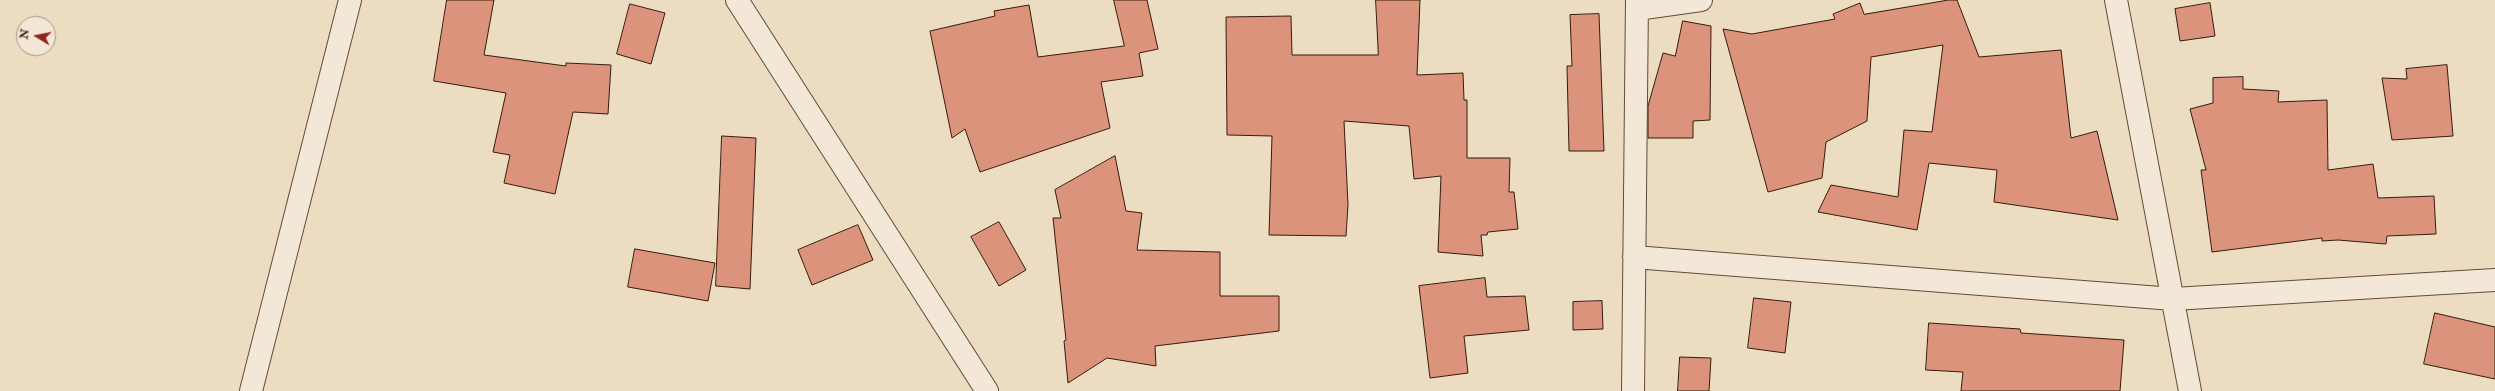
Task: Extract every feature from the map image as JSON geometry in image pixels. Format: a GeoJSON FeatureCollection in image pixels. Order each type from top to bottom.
{"type":"FeatureCollection","features":[{"type":"Feature","properties":{"kind":"street"},"geometry":{"type":"LineString","coordinates":[[251,391],[350,0]]}},
{"type":"Feature","properties":{"kind":"street"},"geometry":{"type":"LineString","coordinates":[[737,0],[987,391]]}},
{"type":"Feature","properties":{"kind":"street"},"geometry":{"type":"LineString","coordinates":[[1633,391],[1637,5],[1701,0]]}},
{"type":"Feature","properties":{"kind":"street"},"geometry":{"type":"LineString","coordinates":[[2116,0],[2190,391]]}},
{"type":"Feature","properties":{"kind":"street"},"geometry":{"type":"LineString","coordinates":[[1634,257],[2173,299],[2495,280]]}},
{"type":"Feature","properties":{"kind":"building"},"geometry":{"type":"Polygon","coordinates":[[[447,0],[494,0],[484,55],[566,66],[566,63],[611,65],[608,114],[573,112],[555,194],[504,183],[510,155],[493,152],[506,93],[434,81],[447,0]]]}},
{"type":"Feature","properties":{"kind":"building"},"geometry":{"type":"Polygon","coordinates":[[[1114,0],[1147,0],[1158,49],[1139,53],[1143,76],[1101,82],[1110,128],[980,172],[965,129],[952,138],[930,31],[995,16],[994,11],[1029,5],[1038,57],[1124,46],[1114,0]]]}},
{"type":"Feature","properties":{"kind":"building"},"geometry":{"type":"Polygon","coordinates":[[[1376,0],[1420,0],[1417,75],[1463,73],[1464,100],[1467,100],[1467,158],[1510,158],[1509,192],[1514,192],[1518,229],[1488,232],[1487,235],[1481,235],[1483,256],[1438,252],[1441,176],[1414,179],[1409,126],[1344,121],[1348,205],[1346,236],[1269,235],[1272,136],[1227,135],[1226,17],[1291,16],[1292,55],[1378,55],[1376,0]]]}},
{"type":"Feature","properties":{"kind":"building"},"geometry":{"type":"Polygon","coordinates":[[[1957,0],[1979,57],[2061,50],[2071,138],[2097,131],[2118,220],[1994,202],[1997,170],[1929,163],[1917,230],[1818,212],[1831,185],[1898,197],[1904,130],[1932,132],[1943,45],[1871,57],[1867,121],[1826,142],[1822,178],[1768,192],[1723,29],[1752,34],[1835,19],[1833,14],[1860,3],[1864,14],[1957,0]]]}},
{"type":"Feature","properties":{"kind":"building"},"geometry":{"type":"Polygon","coordinates":[[[2210,3],[2215,36],[2180,41],[2175,9],[2210,3]]]}},
{"type":"Feature","properties":{"kind":"building"},"geometry":{"type":"Polygon","coordinates":[[[630,4],[665,13],[651,64],[617,54],[630,4]]]}},
{"type":"Feature","properties":{"kind":"building"},"geometry":{"type":"Polygon","coordinates":[[[1599,14],[1604,151],[1569,151],[1567,66],[1572,66],[1570,15],[1599,14]]]}},
{"type":"Feature","properties":{"kind":"building"},"geometry":{"type":"Polygon","coordinates":[[[1683,21],[1711,26],[1710,120],[1693,121],[1693,138],[1648,138],[1648,106],[1663,53],[1675,56],[1683,21]]]}},
{"type":"Feature","properties":{"kind":"building"},"geometry":{"type":"Polygon","coordinates":[[[2447,65],[2453,136],[2392,140],[2382,78],[2407,79],[2406,69],[2447,65]]]}},
{"type":"Feature","properties":{"kind":"building"},"geometry":{"type":"Polygon","coordinates":[[[2243,77],[2243,89],[2279,91],[2278,102],[2327,100],[2328,170],[2373,164],[2378,198],[2434,196],[2436,234],[2387,236],[2386,244],[2338,240],[2322,241],[2322,238],[2212,252],[2201,170],[2206,170],[2190,109],[2213,103],[2213,78],[2243,77]]]}},
{"type":"Feature","properties":{"kind":"building"},"geometry":{"type":"Polygon","coordinates":[[[722,136],[756,138],[750,289],[716,286],[722,136]]]}},
{"type":"Feature","properties":{"kind":"building"},"geometry":{"type":"Polygon","coordinates":[[[1115,156],[1126,211],[1142,213],[1137,250],[1220,252],[1220,296],[1279,296],[1279,331],[1155,346],[1156,366],[1107,358],[1068,383],[1064,341],[1066,340],[1053,218],[1061,218],[1055,190],[1115,156]]]}},
{"type":"Feature","properties":{"kind":"building"},"geometry":{"type":"Polygon","coordinates":[[[999,222],[1026,270],[999,286],[971,237],[999,222]]]}},
{"type":"Feature","properties":{"kind":"building"},"geometry":{"type":"Polygon","coordinates":[[[858,225],[873,260],[812,285],[798,250],[858,225]]]}},
{"type":"Feature","properties":{"kind":"building"},"geometry":{"type":"Polygon","coordinates":[[[635,249],[715,263],[708,301],[628,287],[635,249]]]}},
{"type":"Feature","properties":{"kind":"building"},"geometry":{"type":"Polygon","coordinates":[[[1485,278],[1487,297],[1525,296],[1529,330],[1464,336],[1468,373],[1430,378],[1419,286],[1485,278]]]}},
{"type":"Feature","properties":{"kind":"building"},"geometry":{"type":"Polygon","coordinates":[[[1754,298],[1791,302],[1785,353],[1748,348],[1754,298]]]}},
{"type":"Feature","properties":{"kind":"building"},"geometry":{"type":"Polygon","coordinates":[[[1602,301],[1603,329],[1573,330],[1573,302],[1602,301]]]}},
{"type":"Feature","properties":{"kind":"building"},"geometry":{"type":"Polygon","coordinates":[[[2435,313],[2495,327],[2495,379],[2424,364],[2435,313]]]}},
{"type":"Feature","properties":{"kind":"building"},"geometry":{"type":"Polygon","coordinates":[[[1929,323],[2020,329],[2021,333],[2124,340],[2120,391],[1961,391],[1963,372],[1926,370],[1929,323]]]}},
{"type":"Feature","properties":{"kind":"building"},"geometry":{"type":"Polygon","coordinates":[[[1680,357],[1711,358],[1709,391],[1678,391],[1680,357]]]}}]}
